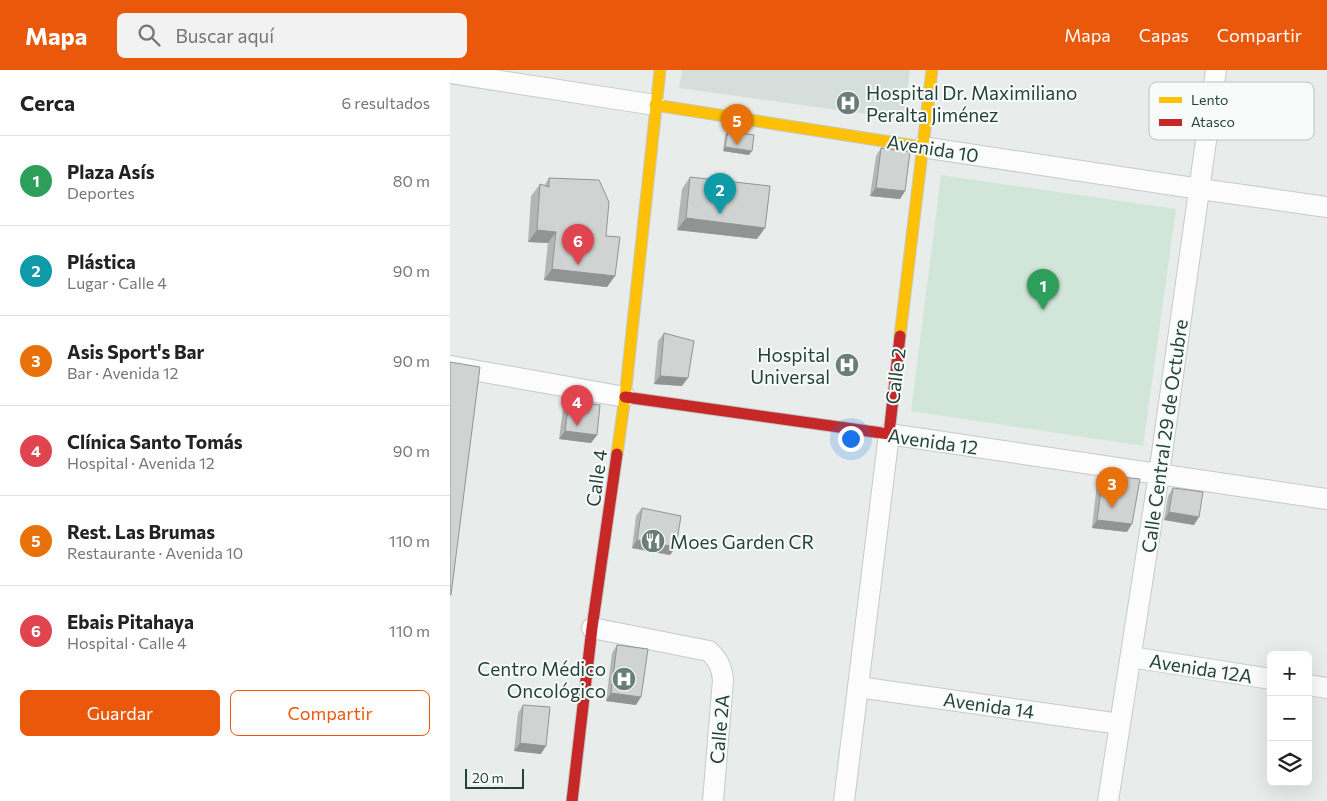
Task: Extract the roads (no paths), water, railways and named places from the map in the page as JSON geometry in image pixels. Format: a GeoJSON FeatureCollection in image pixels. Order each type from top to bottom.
{"type":"FeatureCollection","features":[{"type":"Feature","properties":{"kind":"street","name":"Calle 4"},"geometry":{"type":"LineString","coordinates":[[572,801],[592,628],[625,397],[660,70]]}},
{"type":"Feature","properties":{"kind":"street","name":"Calle 2"},"geometry":{"type":"LineString","coordinates":[[844,801],[932,70]]}},
{"type":"Feature","properties":{"kind":"street","name":"Avenida 10"},"geometry":{"type":"LineString","coordinates":[[450,73],[922,147],[1327,207]]}},
{"type":"Feature","properties":{"kind":"street","name":"Calle Central 29 de Octubre"},"geometry":{"type":"LineString","coordinates":[[1108,801],[1159,474],[1207,140]]}},
{"type":"Feature","properties":{"kind":"street","name":"Avenida 12"},"geometry":{"type":"LineString","coordinates":[[450,366],[625,397],[1327,499]]}},
{"type":"Feature","properties":{"kind":"street","name":"Calle 2A"},"geometry":{"type":"LineString","coordinates":[[592,628],[709,651],[717,659],[722,669],[723,680],[713,801]]}},
{"type":"Feature","properties":{"kind":"street","name":"Avenida 12A"},"geometry":{"type":"LineString","coordinates":[[1131,657],[1267,678]]}},
{"type":"Feature","properties":{"kind":"street"},"geometry":{"type":"LineString","coordinates":[[1312,686],[1327,688]]}},
{"type":"Feature","properties":{"kind":"street","name":"Avenida 14"},"geometry":{"type":"LineString","coordinates":[[858,687],[1120,724]]}},
{"type":"Feature","properties":{"kind":"place","name":"Hospital Dr. Maximiliano Peralta Jiménez"},"geometry":{"type":"Point","coordinates":[848,103]}},
{"type":"Feature","properties":{"kind":"place","name":"Rest. Las Brumas"},"geometry":{"type":"Point","coordinates":[737,145]}},
{"type":"Feature","properties":{"kind":"place","name":"Plástica"},"geometry":{"type":"Point","coordinates":[720,214]}},
{"type":"Feature","properties":{"kind":"place","name":"Ebais Pitahaya"},"geometry":{"type":"Point","coordinates":[578,265]}},
{"type":"Feature","properties":{"kind":"place","name":"Plaza Asís"},"geometry":{"type":"Point","coordinates":[1043,310]}},
{"type":"Feature","properties":{"kind":"place","name":"Hospital Universal"},"geometry":{"type":"Point","coordinates":[847,365]}},
{"type":"Feature","properties":{"kind":"place","name":"Clínica Santo Tomás"},"geometry":{"type":"Point","coordinates":[577,426]}},
{"type":"Feature","properties":{"kind":"place","name":"Asis Sport's Bar"},"geometry":{"type":"Point","coordinates":[1112,508]}},
{"type":"Feature","properties":{"kind":"place","name":"Moes Garden CR"},"geometry":{"type":"Point","coordinates":[653,541]}},
{"type":"Feature","properties":{"kind":"place","name":"Centro Médico Oncológico"},"geometry":{"type":"Point","coordinates":[624,679]}}]}
